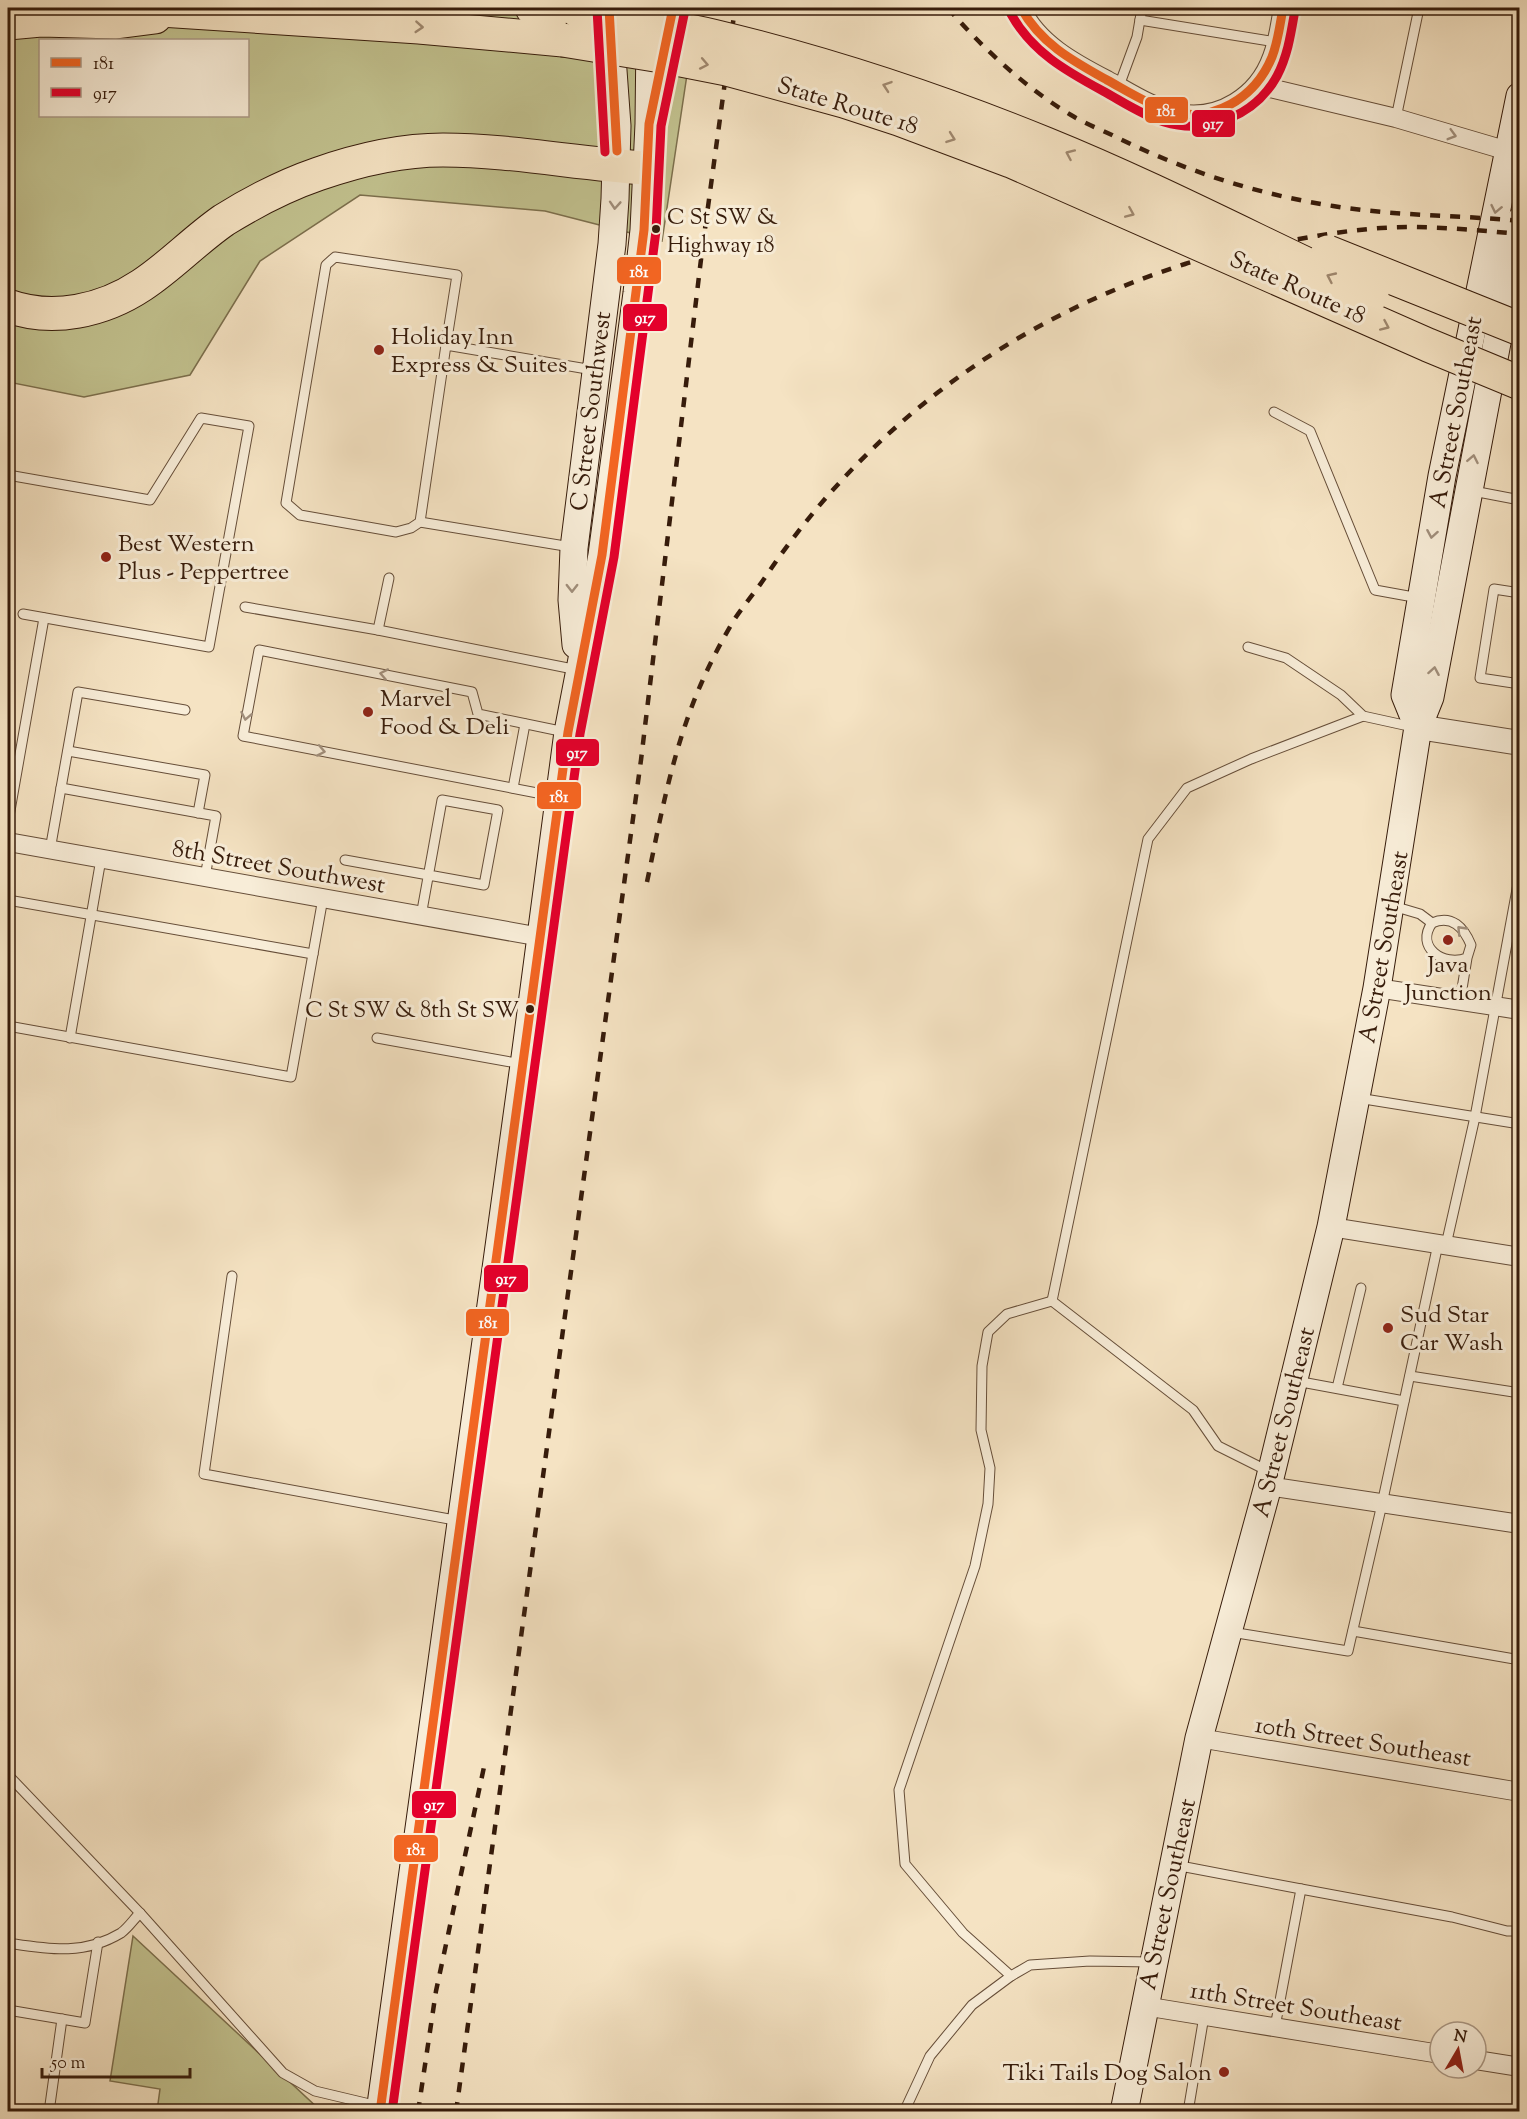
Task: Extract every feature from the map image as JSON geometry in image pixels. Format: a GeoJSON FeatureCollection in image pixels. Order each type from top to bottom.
{"type":"FeatureCollection","features":[{"type":"Feature","properties":{"kind":"highway","name":"State Route 18"},"geometry":{"type":"LineString","coordinates":[[130,8],[419,27],[578,17],[728,69],[844,101],[1011,161],[1428,345],[1520,383]]}},
{"type":"Feature","properties":{"kind":"highway","name":"State Route 18"},"geometry":{"type":"LineString","coordinates":[[532,8],[710,36],[774,51],[869,80],[1018,133],[1181,204],[1407,312],[1520,359]]}},
{"type":"Feature","properties":{"kind":"highway"},"geometry":{"type":"LineString","coordinates":[[8,23],[42,20],[116,22],[199,12]]}},
{"type":"Feature","properties":{"kind":"highway"},"geometry":{"type":"LineString","coordinates":[[8,306],[41,314],[69,313],[97,307],[120,298],[144,285],[225,220],[288,186],[317,174],[366,159],[400,153],[463,151],[525,155],[632,167]]}},
{"type":"Feature","properties":{"kind":"highway"},"geometry":{"type":"LineString","coordinates":[[1181,204],[1278,231],[1520,329]]}},
{"type":"Feature","properties":{"kind":"main road","name":"C Street Southwest"},"geometry":{"type":"LineString","coordinates":[[578,670],[572,600],[574,548],[612,244],[632,167],[649,124],[649,8]]}},
{"type":"Feature","properties":{"kind":"main road"},"geometry":{"type":"LineString","coordinates":[[649,124],[673,8]]}},
{"type":"Feature","properties":{"kind":"main road","name":"C Street Southwest"},"geometry":{"type":"LineString","coordinates":[[380,2109],[462,1522],[568,732],[578,670],[602,555],[637,293],[632,167],[578,17]]}},
{"type":"Feature","properties":{"kind":"main road","name":"A Street Southeast"},"geometry":{"type":"LineString","coordinates":[[1418,728],[1405,694],[1454,411],[1520,96]]}},
{"type":"Feature","properties":{"kind":"main road","name":"A Street Southeast"},"geometry":{"type":"LineString","coordinates":[[1124,2112],[1199,1738],[1269,1479],[1331,1227],[1377,988],[1418,728],[1430,697],[1520,221]]}},
{"type":"Feature","properties":{"kind":"street"},"geometry":{"type":"LineString","coordinates":[[1021,8],[1026,18],[1047,42],[1079,65],[1151,103],[1178,113],[1208,115],[1230,106],[1249,93],[1264,76],[1273,56],[1282,8]]}},
{"type":"Feature","properties":{"kind":"street"},"geometry":{"type":"LineString","coordinates":[[1257,84],[1396,118],[1508,151]]}},
{"type":"Feature","properties":{"kind":"street"},"geometry":{"type":"LineString","coordinates":[[1418,728],[1520,743]]}},
{"type":"Feature","properties":{"kind":"street","name":"8th Street Southwest"},"geometry":{"type":"LineString","coordinates":[[8,842],[541,938]]}},
{"type":"Feature","properties":{"kind":"street"},"geometry":{"type":"LineString","coordinates":[[1377,988],[1520,1010]]}},
{"type":"Feature","properties":{"kind":"street"},"geometry":{"type":"LineString","coordinates":[[1331,1227],[1520,1257]]}},
{"type":"Feature","properties":{"kind":"street"},"geometry":{"type":"LineString","coordinates":[[1269,1479],[1382,1504],[1520,1524]]}},
{"type":"Feature","properties":{"kind":"street","name":"10th Street Southeast"},"geometry":{"type":"LineString","coordinates":[[1199,1738],[1520,1792]]}},
{"type":"Feature","properties":{"kind":"street","name":"11th Street Southeast"},"geometry":{"type":"LineString","coordinates":[[1144,2006],[1428,2052]]}},
{"type":"Feature","properties":{"kind":"street"},"geometry":{"type":"LineString","coordinates":[[1488,2062],[1520,2067]]}},
{"type":"Feature","properties":{"kind":"lane"},"geometry":{"type":"LineString","coordinates":[[1119,87],[1137,37],[1142,8]]}},
{"type":"Feature","properties":{"kind":"lane"},"geometry":{"type":"LineString","coordinates":[[1396,118],[1419,8]]}},
{"type":"Feature","properties":{"kind":"lane"},"geometry":{"type":"LineString","coordinates":[[1140,20],[1276,42]]}},
{"type":"Feature","properties":{"kind":"lane"},"geometry":{"type":"LineString","coordinates":[[420,522],[457,275],[335,257],[326,265],[286,503],[300,515],[396,532],[411,528],[420,522],[574,548]]}},
{"type":"Feature","properties":{"kind":"lane"},"geometry":{"type":"LineString","coordinates":[[447,345],[595,371]]}},
{"type":"Feature","properties":{"kind":"lane"},"geometry":{"type":"LineString","coordinates":[[1274,412],[1310,431],[1375,590],[1421,598]]}},
{"type":"Feature","properties":{"kind":"lane"},"geometry":{"type":"LineString","coordinates":[[8,475],[150,500],[201,418],[249,426],[209,647],[23,614]]}},
{"type":"Feature","properties":{"kind":"lane"},"geometry":{"type":"LineString","coordinates":[[1468,490],[1520,500]]}},
{"type":"Feature","properties":{"kind":"lane"},"geometry":{"type":"LineString","coordinates":[[378,630],[389,578]]}},
{"type":"Feature","properties":{"kind":"lane"},"geometry":{"type":"LineString","coordinates":[[1520,593],[1494,589],[1480,678],[1520,684]]}},
{"type":"Feature","properties":{"kind":"lane"},"geometry":{"type":"LineString","coordinates":[[245,607],[378,630],[578,670]]}},
{"type":"Feature","properties":{"kind":"lane"},"geometry":{"type":"LineString","coordinates":[[8,822],[44,618]]}},
{"type":"Feature","properties":{"kind":"lane"},"geometry":{"type":"LineString","coordinates":[[1248,647],[1286,658],[1341,695],[1363,716],[1418,728]]}},
{"type":"Feature","properties":{"kind":"lane"},"geometry":{"type":"LineString","coordinates":[[559,797],[243,736],[259,650],[472,692],[478,714],[568,732]]}},
{"type":"Feature","properties":{"kind":"lane"},"geometry":{"type":"LineString","coordinates":[[50,849],[78,692],[185,710]]}},
{"type":"Feature","properties":{"kind":"lane"},"geometry":{"type":"LineString","coordinates":[[1052,1301],[1148,839],[1187,788],[1251,759],[1363,716]]}},
{"type":"Feature","properties":{"kind":"lane"},"geometry":{"type":"LineString","coordinates":[[513,788],[525,724]]}},
{"type":"Feature","properties":{"kind":"lane"},"geometry":{"type":"LineString","coordinates":[[68,751],[205,775],[198,813]]}},
{"type":"Feature","properties":{"kind":"lane"},"geometry":{"type":"LineString","coordinates":[[61,788],[216,816],[205,877]]}},
{"type":"Feature","properties":{"kind":"lane"},"geometry":{"type":"LineString","coordinates":[[345,860],[429,875],[484,885],[498,810],[442,800],[429,875],[421,916]]}},
{"type":"Feature","properties":{"kind":"lane"},"geometry":{"type":"LineString","coordinates":[[70,1038],[101,859]]}},
{"type":"Feature","properties":{"kind":"lane"},"geometry":{"type":"LineString","coordinates":[[1228,1631],[1348,1651],[1404,1401],[1475,1117],[1520,873]]}},
{"type":"Feature","properties":{"kind":"lane"},"geometry":{"type":"LineString","coordinates":[[8,1026],[291,1077],[323,898]]}},
{"type":"Feature","properties":{"kind":"lane"},"geometry":{"type":"LineString","coordinates":[[8,900],[313,954]]}},
{"type":"Feature","properties":{"kind":"lane"},"geometry":{"type":"LineString","coordinates":[[1390,905],[1420,914],[1432,922]]}},
{"type":"Feature","properties":{"kind":"lane"},"geometry":{"type":"LineString","coordinates":[[1460,1001],[1471,945],[1462,929],[1450,920],[1432,922],[1426,936],[1432,950],[1444,960],[1456,962],[1467,958]]}},
{"type":"Feature","properties":{"kind":"lane"},"geometry":{"type":"LineString","coordinates":[[376,1038],[524,1065]]}},
{"type":"Feature","properties":{"kind":"lane"},"geometry":{"type":"LineString","coordinates":[[1356,1098],[1520,1124]]}},
{"type":"Feature","properties":{"kind":"lane"},"geometry":{"type":"LineString","coordinates":[[232,1276],[204,1474],[462,1522]]}},
{"type":"Feature","properties":{"kind":"lane"},"geometry":{"type":"LineString","coordinates":[[1337,1388],[1361,1288]]}},
{"type":"Feature","properties":{"kind":"lane"},"geometry":{"type":"LineString","coordinates":[[1052,1301],[1193,1410],[1218,1446],[1269,1479]]}},
{"type":"Feature","properties":{"kind":"lane"},"geometry":{"type":"LineString","coordinates":[[1011,1976],[963,1933],[905,1864],[899,1790],[975,1566],[988,1504],[990,1468],[981,1430],[982,1366],[988,1332],[1007,1314],[1052,1301]]}},
{"type":"Feature","properties":{"kind":"lane"},"geometry":{"type":"LineString","coordinates":[[1410,1376],[1520,1393]]}},
{"type":"Feature","properties":{"kind":"lane"},"geometry":{"type":"LineString","coordinates":[[1294,1380],[1404,1401]]}},
{"type":"Feature","properties":{"kind":"lane"},"geometry":{"type":"LineString","coordinates":[[1353,1631],[1520,1660]]}},
{"type":"Feature","properties":{"kind":"lane"},"geometry":{"type":"LineString","coordinates":[[8,1775],[141,1913],[283,2073],[315,2091],[380,2109]]}},
{"type":"Feature","properties":{"kind":"lane"},"geometry":{"type":"LineString","coordinates":[[1173,1865],[1452,1917],[1507,1931],[1520,1931]]}},
{"type":"Feature","properties":{"kind":"lane"},"geometry":{"type":"LineString","coordinates":[[1275,2027],[1301,1889]]}},
{"type":"Feature","properties":{"kind":"lane"},"geometry":{"type":"LineString","coordinates":[[8,1943],[50,1949],[78,1949],[122,1932],[141,1913]]}},
{"type":"Feature","properties":{"kind":"lane"},"geometry":{"type":"LineString","coordinates":[[8,2010],[85,2023],[98,1942]]}},
{"type":"Feature","properties":{"kind":"lane"},"geometry":{"type":"LineString","coordinates":[[904,2112],[930,2056],[972,2005],[1011,1976],[1030,1965],[1089,1961],[1153,1962]]}},
{"type":"Feature","properties":{"kind":"lane"},"geometry":{"type":"LineString","coordinates":[[1188,2112],[1204,2016]]}},
{"type":"Feature","properties":{"kind":"lane"},"geometry":{"type":"LineString","coordinates":[[49,2112],[62,2019]]}},
{"type":"Feature","properties":{"kind":"green space"},"geometry":{"type":"Polygon","coordinates":[[[8,8],[697,8],[662,241],[545,211],[360,195],[260,261],[190,375],[84,397],[8,382],[8,8]]]}},
{"type":"Feature","properties":{"kind":"green space"},"geometry":{"type":"Polygon","coordinates":[[[133,1936],[321,2111],[157,2111],[160,2089],[110,2081],[133,1936]]]}},
{"type":"Feature","properties":{"kind":"railway"},"geometry":{"type":"LineString","coordinates":[[456,2112],[641,760],[702,251],[735,8]]}},
{"type":"Feature","properties":{"kind":"railway"},"geometry":{"type":"LineString","coordinates":[[948,8],[1005,66],[1054,105],[1138,148],[1192,170],[1276,195],[1333,206],[1379,212],[1520,221]]}},
{"type":"Feature","properties":{"kind":"railway"},"geometry":{"type":"LineString","coordinates":[[647,882],[669,782],[691,708],[716,652],[734,620],[806,522],[850,472],[897,426],[948,384],[1003,347],[1061,315],[1121,287],[1185,264],[1302,239],[1381,228],[1433,228],[1520,234]]}},
{"type":"Feature","properties":{"kind":"railway"},"geometry":{"type":"LineString","coordinates":[[418,2112],[436,1991],[484,1767]]}},
{"type":"Feature","properties":{"kind":"transit line","name":"181"},"geometry":{"type":"LineString","coordinates":[[609,8],[617,151]]}},
{"type":"Feature","properties":{"kind":"transit line","name":"181"},"geometry":{"type":"LineString","coordinates":[[380,2112],[568,732],[602,555],[644,230],[649,124],[673,8]]}},
{"type":"Feature","properties":{"kind":"transit line","name":"181"},"geometry":{"type":"LineString","coordinates":[[1021,8],[1038,32],[1070,58],[1145,101],[1169,111],[1185,114],[1201,114],[1231,104],[1255,85],[1272,57],[1283,8]]}},
{"type":"Feature","properties":{"kind":"transit line","name":"917"},"geometry":{"type":"LineString","coordinates":[[597,9],[605,152]]}},
{"type":"Feature","properties":{"kind":"transit line","name":"917"},"geometry":{"type":"LineString","coordinates":[[392,2112],[580,734],[614,557],[656,231],[661,126],[685,10]]}},
{"type":"Feature","properties":{"kind":"transit line","name":"917"},"geometry":{"type":"LineString","coordinates":[[1011,14],[1019,27],[1040,50],[1076,76],[1156,119],[1180,125],[1197,126],[1213,124],[1243,112],[1268,90],[1284,60],[1295,10]]}},
{"type":"Feature","properties":{"kind":"place","name":"C St SW & Highway 18"},"geometry":{"type":"Point","coordinates":[656,229]}},
{"type":"Feature","properties":{"kind":"place","name":"Holiday Inn Express & Suites"},"geometry":{"type":"Point","coordinates":[379,350]}},
{"type":"Feature","properties":{"kind":"place","name":"Best Western Plus - Peppertree"},"geometry":{"type":"Point","coordinates":[106,557]}},
{"type":"Feature","properties":{"kind":"place","name":"Marvel Food & Deli"},"geometry":{"type":"Point","coordinates":[368,712]}},
{"type":"Feature","properties":{"kind":"place","name":"Java Junction"},"geometry":{"type":"Point","coordinates":[1448,940]}},
{"type":"Feature","properties":{"kind":"place","name":"C St SW & 8th St SW"},"geometry":{"type":"Point","coordinates":[530,1009]}},
{"type":"Feature","properties":{"kind":"place","name":"Sud Star Car Wash"},"geometry":{"type":"Point","coordinates":[1388,1328]}},
{"type":"Feature","properties":{"kind":"place","name":"Tiki Tails Dog Salon"},"geometry":{"type":"Point","coordinates":[1224,2072]}}]}
